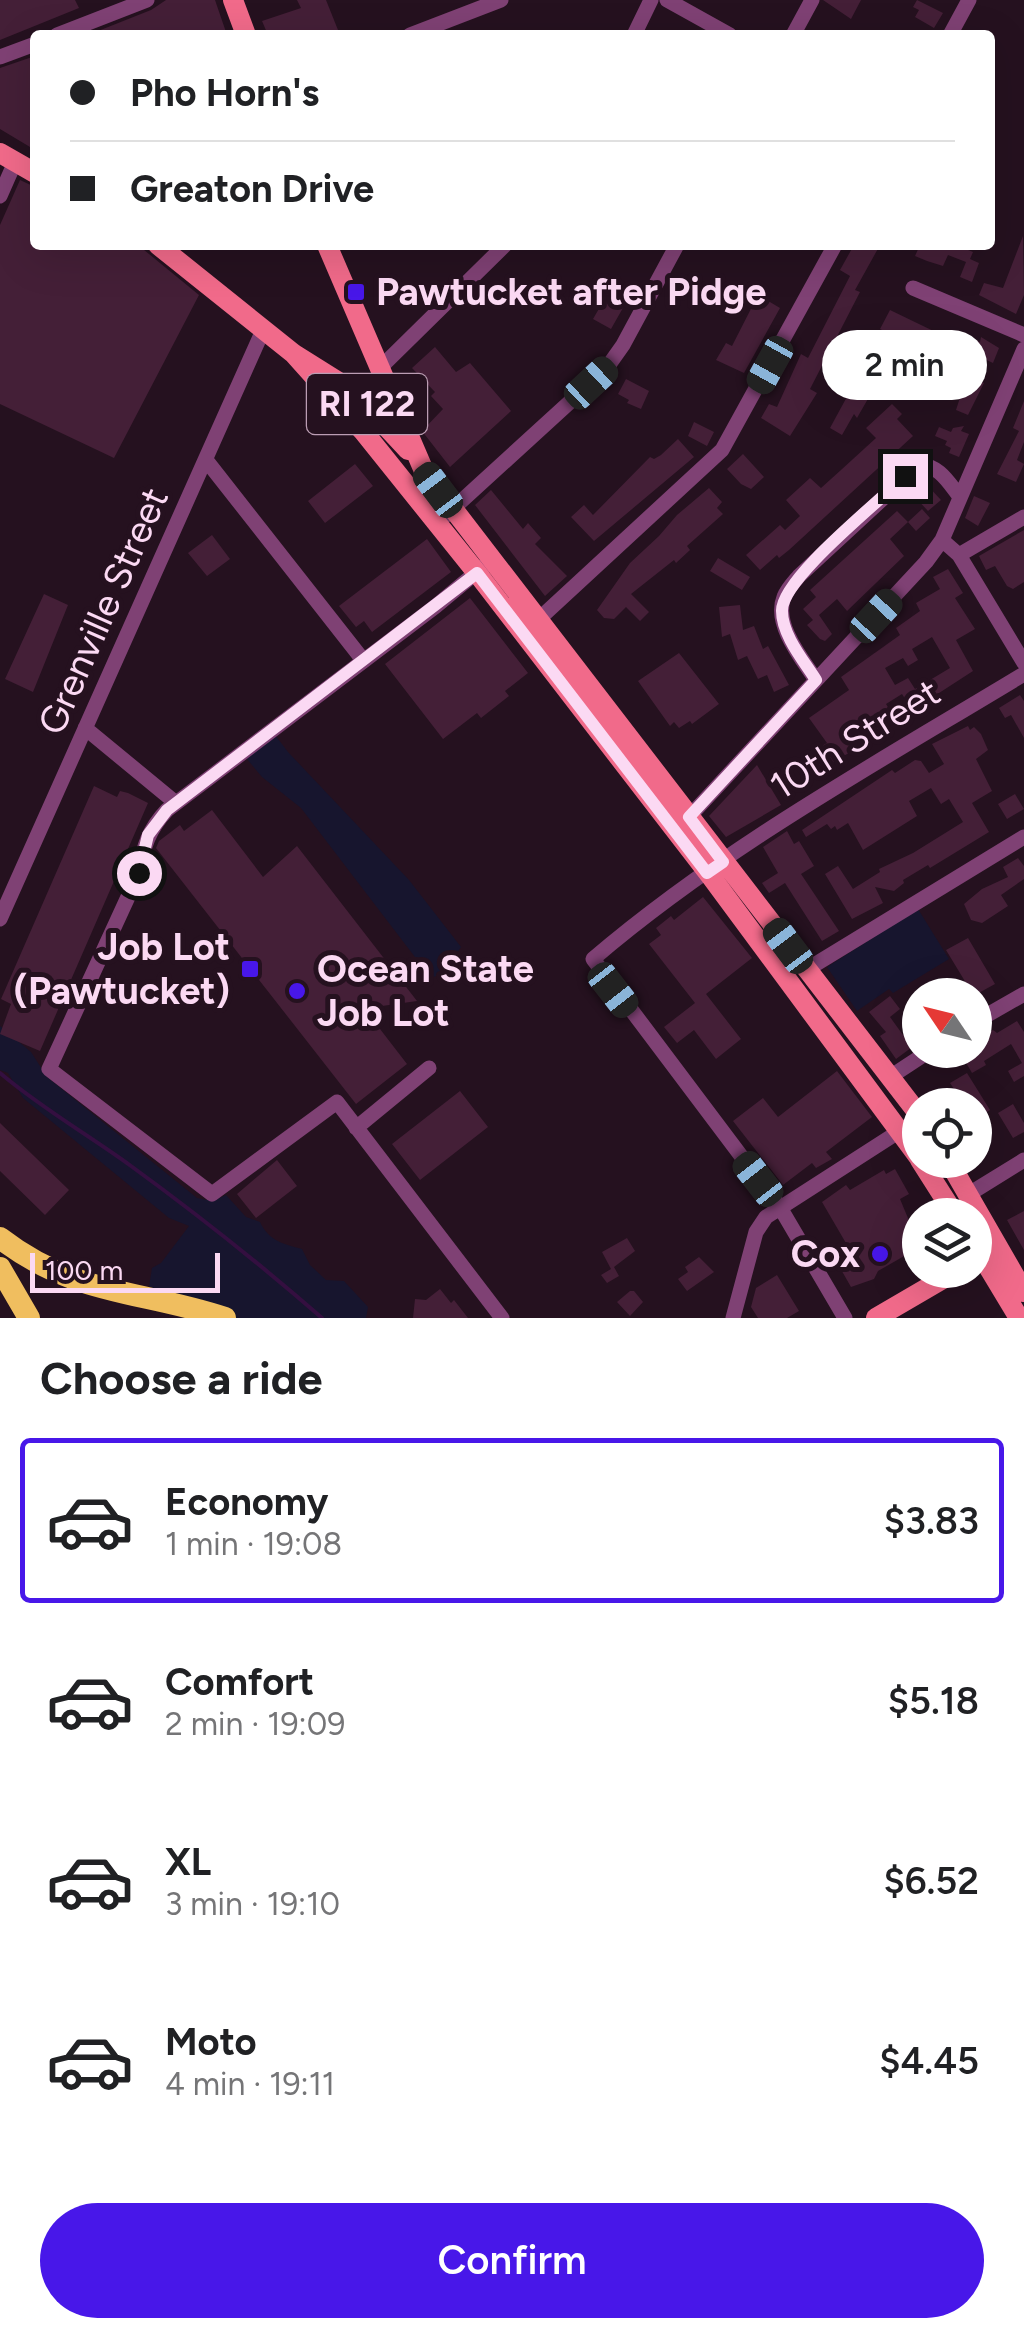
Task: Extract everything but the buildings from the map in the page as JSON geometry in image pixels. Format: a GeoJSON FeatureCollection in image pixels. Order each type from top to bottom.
{"type":"FeatureCollection","features":[{"type":"Feature","properties":{"kind":"highway"},"geometry":{"type":"LineString","coordinates":[[0,1238],[38,1265],[82,1284],[224,1318]]}},
{"type":"Feature","properties":{"kind":"highway"},"geometry":{"type":"LineString","coordinates":[[0,1268],[29,1318]]}},
{"type":"Feature","properties":{"kind":"main road"},"geometry":{"type":"LineString","coordinates":[[233,0],[244,30]]}},
{"type":"Feature","properties":{"kind":"main road"},"geometry":{"type":"LineString","coordinates":[[8,157],[30,170]]}},
{"type":"Feature","properties":{"kind":"main road","name":"RI 122"},"geometry":{"type":"LineString","coordinates":[[164,250],[294,354],[363,432]]}},
{"type":"Feature","properties":{"kind":"main road"},"geometry":{"type":"LineString","coordinates":[[329,250],[445,516]]}},
{"type":"Feature","properties":{"kind":"main road"},"geometry":{"type":"LineString","coordinates":[[365,340],[369,362],[360,397],[363,432],[445,516],[534,624],[689,817],[715,867],[806,970],[902,1093]]}},
{"type":"Feature","properties":{"kind":"main road","name":"RI 122"},"geometry":{"type":"LineString","coordinates":[[294,354],[360,397],[424,471]]}},
{"type":"Feature","properties":{"kind":"main road"},"geometry":{"type":"LineString","coordinates":[[534,624],[715,867],[902,1131]]}},
{"type":"Feature","properties":{"kind":"main road"},"geometry":{"type":"LineString","coordinates":[[959,1178],[970,1198]]}},
{"type":"Feature","properties":{"kind":"main road"},"geometry":{"type":"LineString","coordinates":[[992,1261],[1024,1292]]}},
{"type":"Feature","properties":{"kind":"main road"},"geometry":{"type":"LineString","coordinates":[[992,1268],[1019,1318]]}},
{"type":"Feature","properties":{"kind":"main road"},"geometry":{"type":"LineString","coordinates":[[876,1318],[927,1288]]}},
{"type":"Feature","properties":{"kind":"street"},"geometry":{"type":"LineString","coordinates":[[70,30],[147,0]]}},
{"type":"Feature","properties":{"kind":"street"},"geometry":{"type":"LineString","coordinates":[[423,30],[501,0]]}},
{"type":"Feature","properties":{"kind":"street"},"geometry":{"type":"LineString","coordinates":[[636,30],[651,0]]}},
{"type":"Feature","properties":{"kind":"street"},"geometry":{"type":"LineString","coordinates":[[668,0],[721,30]]}},
{"type":"Feature","properties":{"kind":"street"},"geometry":{"type":"LineString","coordinates":[[796,30],[812,0]]}},
{"type":"Feature","properties":{"kind":"street"},"geometry":{"type":"LineString","coordinates":[[953,30],[969,0]]}},
{"type":"Feature","properties":{"kind":"street"},"geometry":{"type":"LineString","coordinates":[[0,57],[30,46]]}},
{"type":"Feature","properties":{"kind":"street"},"geometry":{"type":"LineString","coordinates":[[0,196],[8,157]]}},
{"type":"Feature","properties":{"kind":"street"},"geometry":{"type":"LineString","coordinates":[[380,368],[501,250]]}},
{"type":"Feature","properties":{"kind":"street"},"geometry":{"type":"LineString","coordinates":[[445,516],[591,383],[623,345],[674,250]]}},
{"type":"Feature","properties":{"kind":"street"},"geometry":{"type":"LineString","coordinates":[[534,624],[722,450],[832,250]]}},
{"type":"Feature","properties":{"kind":"street"},"geometry":{"type":"LineString","coordinates":[[914,288],[1024,335]]}},
{"type":"Feature","properties":{"kind":"street","name":"Grenville Street"},"geometry":{"type":"LineString","coordinates":[[0,919],[264,328]]}},
{"type":"Feature","properties":{"kind":"street"},"geometry":{"type":"LineString","coordinates":[[689,817],[942,540],[1024,349]]}},
{"type":"Feature","properties":{"kind":"street"},"geometry":{"type":"LineString","coordinates":[[206,460],[363,660]]}},
{"type":"Feature","properties":{"kind":"street"},"geometry":{"type":"LineString","coordinates":[[816,680],[784,626],[784,596],[799,576],[918,466],[926,465],[940,473],[960,497]]}},
{"type":"Feature","properties":{"kind":"street"},"geometry":{"type":"LineString","coordinates":[[960,555],[1024,516]]}},
{"type":"Feature","properties":{"kind":"street"},"geometry":{"type":"LineString","coordinates":[[942,540],[960,555],[1024,663]]}},
{"type":"Feature","properties":{"kind":"street"},"geometry":{"type":"LineString","coordinates":[[484,566],[176,802],[152,826],[139,873],[49,1069],[212,1194],[338,1102],[502,1318]]}},
{"type":"Feature","properties":{"kind":"street","name":"10th Street"},"geometry":{"type":"LineString","coordinates":[[781,1208],[593,960],[646,915],[798,810],[1024,674]]}},
{"type":"Feature","properties":{"kind":"street"},"geometry":{"type":"LineString","coordinates":[[85,728],[176,802]]}},
{"type":"Feature","properties":{"kind":"street"},"geometry":{"type":"LineString","coordinates":[[806,970],[1024,837]]}},
{"type":"Feature","properties":{"kind":"street"},"geometry":{"type":"LineString","coordinates":[[992,1012],[1024,994]]}},
{"type":"Feature","properties":{"kind":"street"},"geometry":{"type":"LineString","coordinates":[[356,1128],[429,1068]]}},
{"type":"Feature","properties":{"kind":"street"},"geometry":{"type":"LineString","coordinates":[[890,1077],[904,1068]]}},
{"type":"Feature","properties":{"kind":"street"},"geometry":{"type":"LineString","coordinates":[[734,1318],[756,1232],[766,1217],[902,1131]]}},
{"type":"Feature","properties":{"kind":"street"},"geometry":{"type":"LineString","coordinates":[[969,1194],[1024,1160]]}},
{"type":"Feature","properties":{"kind":"street"},"geometry":{"type":"LineString","coordinates":[[781,1208],[845,1318]]}},
{"type":"Feature","properties":{"kind":"shaded area"},"geometry":{"type":"Polygon","coordinates":[[[272,731],[409,880],[461,947],[444,973],[431,978],[301,808],[262,777],[242,753],[272,731]]]}},
{"type":"Feature","properties":{"kind":"shaded area"},"geometry":{"type":"Polygon","coordinates":[[[918,909],[949,959],[918,978],[902,978],[902,988],[893,993],[889,989],[857,1011],[827,967],[918,909]]]}},
{"type":"Feature","properties":{"kind":"shaded area"},"geometry":{"type":"Polygon","coordinates":[[[0,1026],[31,1052],[47,1077],[197,1198],[213,1201],[226,1195],[246,1217],[260,1222],[272,1238],[302,1249],[310,1265],[326,1280],[344,1281],[368,1307],[366,1318],[225,1318],[147,1299],[152,1268],[161,1263],[189,1226],[169,1218],[23,1098],[8,1073],[0,1070],[0,1026]]]}},
{"type":"Feature","properties":{"kind":"waterway"},"geometry":{"type":"LineString","coordinates":[[0,1073],[180,1202],[322,1318]]}},
{"type":"Feature","properties":{"kind":"place","name":"Pawtucket after Pidge"},"geometry":{"type":"Point","coordinates":[356,292]}},
{"type":"Feature","properties":{"kind":"place","name":"Job Lot (Pawtucket)"},"geometry":{"type":"Point","coordinates":[250,969]}},
{"type":"Feature","properties":{"kind":"place","name":"Ocean State Job Lot"},"geometry":{"type":"Point","coordinates":[297,991]}},
{"type":"Feature","properties":{"kind":"place","name":"Cox"},"geometry":{"type":"Point","coordinates":[880,1254]}},
{"type":"Feature","properties":{"kind":"route"},"geometry":{"type":"LineString","coordinates":[[139,873],[148,835],[167,810],[477,573],[707,873],[723,862],[689,817],[816,680],[784,626],[784,596],[799,576],[905,476]]}}]}
